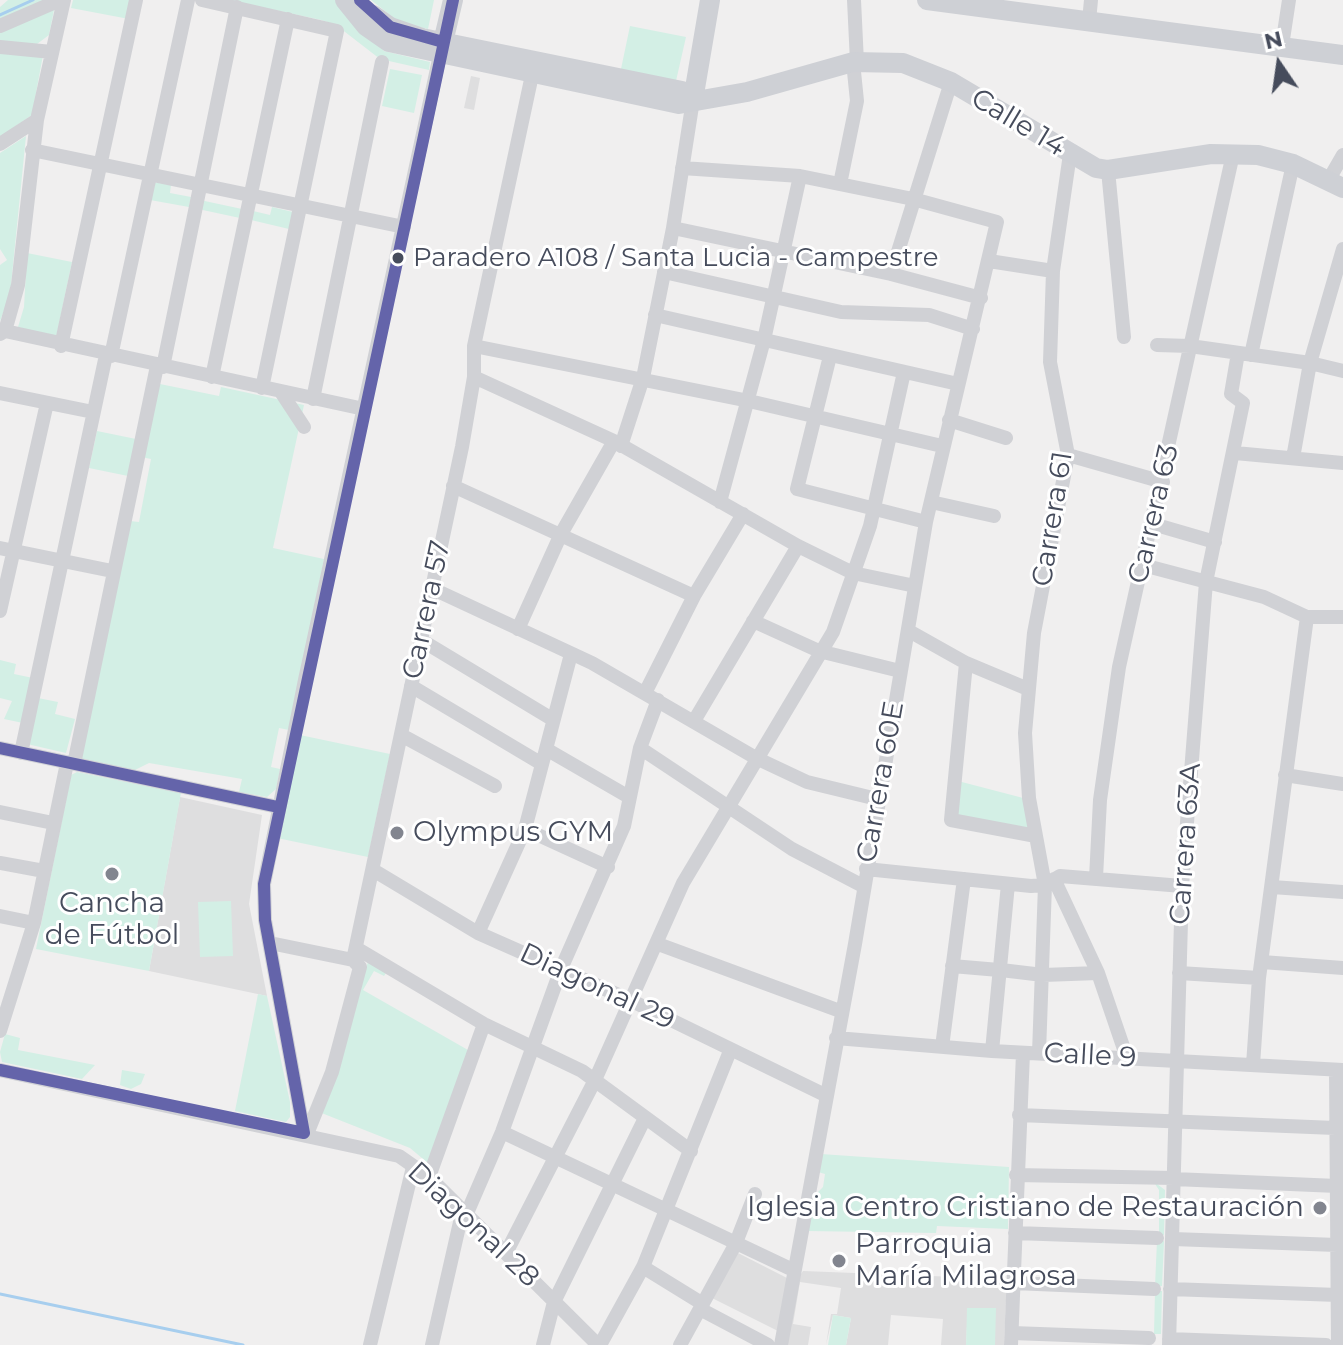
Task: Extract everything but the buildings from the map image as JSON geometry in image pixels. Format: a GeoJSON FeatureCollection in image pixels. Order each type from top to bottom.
{"type":"FeatureCollection","features":[{"type":"Feature","properties":{"kind":"street"},"geometry":{"type":"LineString","coordinates":[[0,26],[62,0]]}},
{"type":"Feature","properties":{"kind":"street"},"geometry":{"type":"LineString","coordinates":[[62,0],[32,150],[18,285],[2,332],[364,409]]}},
{"type":"Feature","properties":{"kind":"street"},"geometry":{"type":"LineString","coordinates":[[61,346],[136,0]]}},
{"type":"Feature","properties":{"kind":"street"},"geometry":{"type":"LineString","coordinates":[[21,753],[93,412],[188,0]]}},
{"type":"Feature","properties":{"kind":"street"},"geometry":{"type":"LineString","coordinates":[[202,0],[337,31],[262,388]]}},
{"type":"Feature","properties":{"kind":"street"},"geometry":{"type":"LineString","coordinates":[[345,0],[366,26],[389,42],[442,48]]}},
{"type":"Feature","properties":{"kind":"street"},"geometry":{"type":"LineString","coordinates":[[360,0],[390,27],[442,48]]}},
{"type":"Feature","properties":{"kind":"street"},"geometry":{"type":"LineString","coordinates":[[305,1134],[263,895],[278,807],[453,0]]}},
{"type":"Feature","properties":{"kind":"street"},"geometry":{"type":"LineString","coordinates":[[518,629],[561,534],[617,444],[643,378],[673,228],[710,0]]}},
{"type":"Feature","properties":{"kind":"street"},"geometry":{"type":"LineString","coordinates":[[840,184],[857,101],[854,0]]}},
{"type":"Feature","properties":{"kind":"street"},"geometry":{"type":"LineString","coordinates":[[927,0],[981,4],[1343,55]]}},
{"type":"Feature","properties":{"kind":"street"},"geometry":{"type":"LineString","coordinates":[[1089,21],[1091,0]]}},
{"type":"Feature","properties":{"kind":"street"},"geometry":{"type":"LineString","coordinates":[[1282,46],[1289,0]]}},
{"type":"Feature","properties":{"kind":"street"},"geometry":{"type":"LineString","coordinates":[[0,1031],[34,923],[53,823],[70,763],[160,366],[237,7]]}},
{"type":"Feature","properties":{"kind":"street"},"geometry":{"type":"LineString","coordinates":[[212,377],[288,19]]}},
{"type":"Feature","properties":{"kind":"street"},"geometry":{"type":"LineString","coordinates":[[0,47],[52,52]]}},
{"type":"Feature","properties":{"kind":"street","name":"Calle 14"},"geometry":{"type":"LineString","coordinates":[[442,48],[532,75],[679,104],[747,92],[855,62],[903,63],[951,82],[1088,165],[1108,170]]}},
{"type":"Feature","properties":{"kind":"street","name":"Calle 14"},"geometry":{"type":"LineString","coordinates":[[442,48],[682,91],[693,100]]}},
{"type":"Feature","properties":{"kind":"street"},"geometry":{"type":"LineString","coordinates":[[313,399],[382,62]]}},
{"type":"Feature","properties":{"kind":"street","name":"Carrera 57"},"geometry":{"type":"LineString","coordinates":[[305,1134],[332,1072],[360,967],[354,954],[453,486],[474,377],[474,346],[532,75]]}},
{"type":"Feature","properties":{"kind":"street"},"geometry":{"type":"LineString","coordinates":[[891,274],[951,82]]}},
{"type":"Feature","properties":{"kind":"street"},"geometry":{"type":"LineString","coordinates":[[0,144],[37,120]]}},
{"type":"Feature","properties":{"kind":"street"},"geometry":{"type":"LineString","coordinates":[[32,150],[404,227]]}},
{"type":"Feature","properties":{"kind":"street","name":"Carrera 61"},"geometry":{"type":"LineString","coordinates":[[1070,154],[1053,271],[1050,362],[1068,455],[1034,633],[1025,733],[1029,798],[1049,882],[1098,973],[1127,1058]]}},
{"type":"Feature","properties":{"kind":"street","name":"Carrera 63"},"geometry":{"type":"LineString","coordinates":[[1096,878],[1100,800],[1119,667],[1163,482],[1233,154]]}},
{"type":"Feature","properties":{"kind":"street"},"geometry":{"type":"LineString","coordinates":[[1124,337],[1108,170],[1192,156],[1258,155],[1293,164],[1335,185],[1343,155]]}},
{"type":"Feature","properties":{"kind":"street","name":"Carrera 63A"},"geometry":{"type":"LineString","coordinates":[[1169,1342],[1182,886],[1206,582],[1243,403],[1231,394],[1293,164]]}},
{"type":"Feature","properties":{"kind":"street"},"geometry":{"type":"LineString","coordinates":[[682,168],[800,176],[913,199]]}},
{"type":"Feature","properties":{"kind":"street"},"geometry":{"type":"LineString","coordinates":[[720,502],[764,340],[800,176]]}},
{"type":"Feature","properties":{"kind":"street","name":"Carrera 60E"},"geometry":{"type":"LineString","coordinates":[[781,1345],[840,1011],[855,944],[926,522],[997,222],[913,199]]}},
{"type":"Feature","properties":{"kind":"street"},"geometry":{"type":"LineString","coordinates":[[673,228],[891,274],[981,298]]}},
{"type":"Feature","properties":{"kind":"street"},"geometry":{"type":"LineString","coordinates":[[1293,458],[1310,363],[1336,304],[1343,249]]}},
{"type":"Feature","properties":{"kind":"street"},"geometry":{"type":"LineString","coordinates":[[989,261],[1053,271]]}},
{"type":"Feature","properties":{"kind":"street"},"geometry":{"type":"LineString","coordinates":[[664,272],[841,312],[929,315],[973,329]]}},
{"type":"Feature","properties":{"kind":"street"},"geometry":{"type":"LineString","coordinates":[[655,315],[958,384]]}},
{"type":"Feature","properties":{"kind":"street"},"geometry":{"type":"LineString","coordinates":[[1157,345],[1190,346],[1310,363],[1343,371]]}},
{"type":"Feature","properties":{"kind":"street"},"geometry":{"type":"LineString","coordinates":[[474,346],[643,378],[942,446]]}},
{"type":"Feature","properties":{"kind":"street"},"geometry":{"type":"LineString","coordinates":[[830,356],[797,489],[926,522]]}},
{"type":"Feature","properties":{"kind":"street"},"geometry":{"type":"LineString","coordinates":[[506,1253],[595,1080],[683,883],[833,632],[870,526],[888,433],[904,372]]}},
{"type":"Feature","properties":{"kind":"street"},"geometry":{"type":"LineString","coordinates":[[474,377],[617,444],[798,546],[853,573],[915,586]]}},
{"type":"Feature","properties":{"kind":"street"},"geometry":{"type":"LineString","coordinates":[[281,392],[304,427]]}},
{"type":"Feature","properties":{"kind":"street"},"geometry":{"type":"LineString","coordinates":[[0,393],[93,412]]}},
{"type":"Feature","properties":{"kind":"street"},"geometry":{"type":"LineString","coordinates":[[0,611],[6,549],[47,403]]}},
{"type":"Feature","properties":{"kind":"street"},"geometry":{"type":"LineString","coordinates":[[949,420],[1006,438]]}},
{"type":"Feature","properties":{"kind":"street"},"geometry":{"type":"LineString","coordinates":[[1235,453],[1343,463]]}},
{"type":"Feature","properties":{"kind":"street"},"geometry":{"type":"LineString","coordinates":[[1068,455],[1163,482]]}},
{"type":"Feature","properties":{"kind":"street"},"geometry":{"type":"LineString","coordinates":[[453,486],[694,596]]}},
{"type":"Feature","properties":{"kind":"street"},"geometry":{"type":"LineString","coordinates":[[931,502],[994,516]]}},
{"type":"Feature","properties":{"kind":"street"},"geometry":{"type":"LineString","coordinates":[[432,1345],[465,1211],[502,1132],[561,969],[608,867],[629,810],[629,797],[651,696],[694,596],[743,514]]}},
{"type":"Feature","properties":{"kind":"street"},"geometry":{"type":"LineString","coordinates":[[1153,524],[1215,542]]}},
{"type":"Feature","properties":{"kind":"street"},"geometry":{"type":"LineString","coordinates":[[694,721],[798,546]]}},
{"type":"Feature","properties":{"kind":"street"},"geometry":{"type":"LineString","coordinates":[[6,549],[112,571]]}},
{"type":"Feature","properties":{"kind":"street"},"geometry":{"type":"LineString","coordinates":[[1143,565],[1264,597],[1307,617],[1343,617]]}},
{"type":"Feature","properties":{"kind":"street"},"geometry":{"type":"LineString","coordinates":[[431,588],[571,654],[651,696],[756,758],[807,782],[877,799]]}},
{"type":"Feature","properties":{"kind":"street"},"geometry":{"type":"LineString","coordinates":[[1253,1065],[1259,978],[1307,617]]}},
{"type":"Feature","properties":{"kind":"street"},"geometry":{"type":"LineString","coordinates":[[753,621],[819,651],[900,671]]}},
{"type":"Feature","properties":{"kind":"street"},"geometry":{"type":"LineString","coordinates":[[909,631],[966,663],[1028,689]]}},
{"type":"Feature","properties":{"kind":"street"},"geometry":{"type":"LineString","coordinates":[[421,640],[552,719]]}},
{"type":"Feature","properties":{"kind":"street"},"geometry":{"type":"LineString","coordinates":[[478,933],[525,829],[571,654]]}},
{"type":"Feature","properties":{"kind":"street"},"geometry":{"type":"LineString","coordinates":[[966,663],[951,820],[1036,836]]}},
{"type":"Feature","properties":{"kind":"street"},"geometry":{"type":"LineString","coordinates":[[411,686],[629,797]]}},
{"type":"Feature","properties":{"kind":"street"},"geometry":{"type":"LineString","coordinates":[[401,735],[495,786]]}},
{"type":"Feature","properties":{"kind":"street"},"geometry":{"type":"LineString","coordinates":[[0,748],[278,807]]}},
{"type":"Feature","properties":{"kind":"street"},"geometry":{"type":"LineString","coordinates":[[640,748],[792,849],[863,886]]}},
{"type":"Feature","properties":{"kind":"street"},"geometry":{"type":"LineString","coordinates":[[1285,775],[1343,784]]}},
{"type":"Feature","properties":{"kind":"street"},"geometry":{"type":"LineString","coordinates":[[0,812],[53,823]]}},
{"type":"Feature","properties":{"kind":"street"},"geometry":{"type":"LineString","coordinates":[[525,829],[608,867]]}},
{"type":"Feature","properties":{"kind":"street"},"geometry":{"type":"LineString","coordinates":[[0,863],[44,871]]}},
{"type":"Feature","properties":{"kind":"street"},"geometry":{"type":"LineString","coordinates":[[866,869],[1008,884],[1049,882],[1060,876],[1182,886]]}},
{"type":"Feature","properties":{"kind":"street","name":"Diagonal 29"},"geometry":{"type":"LineString","coordinates":[[373,870],[478,933],[632,1001],[827,1096]]}},
{"type":"Feature","properties":{"kind":"street"},"geometry":{"type":"LineString","coordinates":[[942,1047],[964,879]]}},
{"type":"Feature","properties":{"kind":"street"},"geometry":{"type":"LineString","coordinates":[[1039,1053],[1049,882]]}},
{"type":"Feature","properties":{"kind":"street"},"geometry":{"type":"LineString","coordinates":[[992,1051],[1008,884]]}},
{"type":"Feature","properties":{"kind":"street"},"geometry":{"type":"LineString","coordinates":[[1272,887],[1343,892]]}},
{"type":"Feature","properties":{"kind":"street"},"geometry":{"type":"LineString","coordinates":[[0,916],[34,923]]}},
{"type":"Feature","properties":{"kind":"street"},"geometry":{"type":"LineString","coordinates":[[270,943],[354,954],[595,1080],[644,1120],[691,1151]]}},
{"type":"Feature","properties":{"kind":"street"},"geometry":{"type":"LineString","coordinates":[[658,944],[840,1011]]}},
{"type":"Feature","properties":{"kind":"street"},"geometry":{"type":"LineString","coordinates":[[1262,962],[1343,968]]}},
{"type":"Feature","properties":{"kind":"street"},"geometry":{"type":"LineString","coordinates":[[952,966],[1043,975],[1098,973]]}},
{"type":"Feature","properties":{"kind":"street"},"geometry":{"type":"LineString","coordinates":[[1179,973],[1259,978]]}},
{"type":"Feature","properties":{"kind":"street"},"geometry":{"type":"LineString","coordinates":[[429,1177],[484,1024]]}},
{"type":"Feature","properties":{"kind":"street","name":"Calle 9"},"geometry":{"type":"LineString","coordinates":[[836,1038],[1023,1053],[1340,1070]]}},
{"type":"Feature","properties":{"kind":"street"},"geometry":{"type":"LineString","coordinates":[[596,1344],[643,1267],[730,1051]]}},
{"type":"Feature","properties":{"kind":"street"},"geometry":{"type":"LineString","coordinates":[[1023,1053],[1012,1339],[1114,1342],[1149,1338]]}},
{"type":"Feature","properties":{"kind":"street","name":"Diagonal 28"},"geometry":{"type":"LineString","coordinates":[[0,1070],[399,1156],[429,1177],[465,1211],[596,1344]]}},
{"type":"Feature","properties":{"kind":"street"},"geometry":{"type":"LineString","coordinates":[[1338,1345],[1335,1128],[1340,1070]]}},
{"type":"Feature","properties":{"kind":"street"},"geometry":{"type":"LineString","coordinates":[[1019,1115],[1335,1128]]}},
{"type":"Feature","properties":{"kind":"street"},"geometry":{"type":"LineString","coordinates":[[543,1345],[554,1302],[644,1120]]}},
{"type":"Feature","properties":{"kind":"street"},"geometry":{"type":"LineString","coordinates":[[502,1132],[793,1270]]}},
{"type":"Feature","properties":{"kind":"street"},"geometry":{"type":"LineString","coordinates":[[370,1345],[413,1167]]}},
{"type":"Feature","properties":{"kind":"street"},"geometry":{"type":"LineString","coordinates":[[1016,1175],[1174,1178],[1337,1186]]}},
{"type":"Feature","properties":{"kind":"street"},"geometry":{"type":"LineString","coordinates":[[680,1345],[735,1245],[755,1194]]}},
{"type":"Feature","properties":{"kind":"street"},"geometry":{"type":"LineString","coordinates":[[1015,1233],[1157,1238]]}},
{"type":"Feature","properties":{"kind":"street"},"geometry":{"type":"LineString","coordinates":[[1173,1239],[1337,1245]]}},
{"type":"Feature","properties":{"kind":"street"},"geometry":{"type":"LineString","coordinates":[[643,1267],[701,1307],[768,1345]]}},
{"type":"Feature","properties":{"kind":"street"},"geometry":{"type":"LineString","coordinates":[[1014,1283],[1154,1289]]}},
{"type":"Feature","properties":{"kind":"street"},"geometry":{"type":"LineString","coordinates":[[1170,1289],[1338,1295]]}},
{"type":"Feature","properties":{"kind":"street"},"geometry":{"type":"LineString","coordinates":[[1169,1342],[1326,1345]]}},
{"type":"Feature","properties":{"kind":"shaded area"},"geometry":{"type":"Polygon","coordinates":[[[471,76],[480,78],[474,110],[464,108],[471,76]]]}},
{"type":"Feature","properties":{"kind":"shaded area"},"geometry":{"type":"Polygon","coordinates":[[[180,797],[262,815],[249,904],[267,996],[149,971],[180,797]]]}},
{"type":"Feature","properties":{"kind":"shaded area"},"geometry":{"type":"Polygon","coordinates":[[[736,1252],[787,1278],[778,1331],[712,1298],[736,1252]]]}},
{"type":"Feature","properties":{"kind":"shaded area"},"geometry":{"type":"Polygon","coordinates":[[[803,1271],[1007,1279],[1004,1345],[995,1345],[995,1309],[968,1308],[966,1345],[941,1345],[943,1319],[891,1315],[888,1345],[846,1345],[851,1318],[833,1315],[826,1345],[831,1314],[837,1314],[841,1288],[800,1282],[793,1324],[811,1327],[808,1345],[785,1345],[796,1281],[803,1271]]]}},
{"type":"Feature","properties":{"kind":"green space"},"geometry":{"type":"Polygon","coordinates":[[[8,0],[56,0],[49,35],[37,44],[0,42],[0,7],[8,0]]]}},
{"type":"Feature","properties":{"kind":"green space"},"geometry":{"type":"Polygon","coordinates":[[[73,0],[133,0],[129,19],[71,8],[73,0]]]}},
{"type":"Feature","properties":{"kind":"green space"},"geometry":{"type":"Polygon","coordinates":[[[228,0],[335,0],[384,51],[430,62],[429,70],[380,59],[336,25],[228,0]]]}},
{"type":"Feature","properties":{"kind":"green space"},"geometry":{"type":"Polygon","coordinates":[[[371,0],[434,0],[428,29],[399,22],[371,0]]]}},
{"type":"Feature","properties":{"kind":"green space"},"geometry":{"type":"Polygon","coordinates":[[[630,26],[686,37],[676,81],[621,69],[630,26]]]}},
{"type":"Feature","properties":{"kind":"green space"},"geometry":{"type":"Polygon","coordinates":[[[0,51],[43,55],[32,115],[0,137],[0,51]]]}},
{"type":"Feature","properties":{"kind":"green space"},"geometry":{"type":"Polygon","coordinates":[[[390,69],[422,75],[414,113],[382,106],[390,69]]]}},
{"type":"Feature","properties":{"kind":"green space"},"geometry":{"type":"Polygon","coordinates":[[[26,136],[10,295],[0,321],[0,265],[7,260],[0,249],[0,153],[26,136]]]}},
{"type":"Feature","properties":{"kind":"green space"},"geometry":{"type":"Polygon","coordinates":[[[153,182],[171,185],[170,193],[191,197],[189,207],[150,200],[153,182]]]}},
{"type":"Feature","properties":{"kind":"green space"},"geometry":{"type":"Polygon","coordinates":[[[200,200],[242,209],[240,218],[198,209],[200,200]]]}},
{"type":"Feature","properties":{"kind":"green space"},"geometry":{"type":"Polygon","coordinates":[[[272,207],[293,212],[289,229],[251,220],[253,211],[270,215],[272,207]]]}},
{"type":"Feature","properties":{"kind":"green space"},"geometry":{"type":"Polygon","coordinates":[[[27,253],[72,262],[56,338],[18,327],[24,307],[27,253]]]}},
{"type":"Feature","properties":{"kind":"green space"},"geometry":{"type":"Polygon","coordinates":[[[155,383],[219,396],[221,387],[304,405],[273,548],[324,559],[289,730],[279,728],[271,767],[280,769],[276,789],[267,797],[239,792],[242,779],[149,763],[135,770],[79,758],[130,521],[139,522],[151,459],[141,457],[155,383]]]}},
{"type":"Feature","properties":{"kind":"green space"},"geometry":{"type":"Polygon","coordinates":[[[97,431],[136,439],[128,476],[89,468],[97,431]]]}},
{"type":"Feature","properties":{"kind":"green space"},"geometry":{"type":"Polygon","coordinates":[[[0,660],[16,664],[14,674],[33,678],[23,723],[4,719],[12,701],[0,698],[0,660]]]}},
{"type":"Feature","properties":{"kind":"green space"},"geometry":{"type":"Polygon","coordinates":[[[38,698],[58,702],[55,714],[75,719],[66,753],[27,744],[38,698]]]}},
{"type":"Feature","properties":{"kind":"green space"},"geometry":{"type":"Polygon","coordinates":[[[300,735],[390,754],[368,857],[277,838],[300,735]]]}},
{"type":"Feature","properties":{"kind":"green space","name":"Cancha de Fútbol"},"geometry":{"type":"Polygon","coordinates":[[[77,772],[181,793],[149,971],[36,949],[71,775],[77,772]]]}},
{"type":"Feature","properties":{"kind":"green space"},"geometry":{"type":"Polygon","coordinates":[[[958,781],[1027,799],[1033,834],[954,819],[958,781]]]}},
{"type":"Feature","properties":{"kind":"green space"},"geometry":{"type":"Polygon","coordinates":[[[231,901],[233,956],[200,957],[198,902],[231,901]]]}},
{"type":"Feature","properties":{"kind":"green space"},"geometry":{"type":"Polygon","coordinates":[[[368,962],[386,973],[384,976],[374,971],[363,990],[468,1050],[429,1164],[410,1148],[319,1112],[368,962]]]}},
{"type":"Feature","properties":{"kind":"green space"},"geometry":{"type":"Polygon","coordinates":[[[258,994],[267,996],[290,1102],[290,1117],[286,1122],[235,1111],[258,994]]]}},
{"type":"Feature","properties":{"kind":"green space"},"geometry":{"type":"Polygon","coordinates":[[[5,1034],[20,1038],[18,1050],[95,1065],[82,1079],[2,1062],[0,1052],[5,1034]]]}},
{"type":"Feature","properties":{"kind":"green space"},"geometry":{"type":"Polygon","coordinates":[[[122,1070],[145,1074],[141,1084],[131,1089],[120,1085],[122,1070]]]}},
{"type":"Feature","properties":{"kind":"green space"},"geometry":{"type":"Polygon","coordinates":[[[821,1154],[1009,1167],[1008,1229],[937,1226],[936,1233],[807,1231],[811,1199],[823,1187],[825,1174],[818,1172],[821,1154]]]}},
{"type":"Feature","properties":{"kind":"green space"},"geometry":{"type":"Polygon","coordinates":[[[1153,1181],[1165,1190],[1164,1235],[1159,1235],[1159,1190],[1153,1181]]]}},
{"type":"Feature","properties":{"kind":"green space"},"geometry":{"type":"Polygon","coordinates":[[[1157,1241],[1164,1241],[1162,1286],[1155,1286],[1157,1241]]]}},
{"type":"Feature","properties":{"kind":"green space"},"geometry":{"type":"Polygon","coordinates":[[[1155,1291],[1162,1291],[1161,1334],[1154,1334],[1155,1291]]]}},
{"type":"Feature","properties":{"kind":"green space"},"geometry":{"type":"Polygon","coordinates":[[[967,1308],[996,1308],[995,1345],[966,1345],[967,1308]]]}},
{"type":"Feature","properties":{"kind":"green space"},"geometry":{"type":"Polygon","coordinates":[[[833,1315],[851,1318],[846,1345],[828,1345],[833,1315]]]}},
{"type":"Feature","properties":{"kind":"waterway"},"geometry":{"type":"LineString","coordinates":[[0,15],[33,0]]}},
{"type":"Feature","properties":{"kind":"waterway"},"geometry":{"type":"LineString","coordinates":[[0,1294],[243,1345]]}},
{"type":"Feature","properties":{"kind":"transit line"},"geometry":{"type":"LineString","coordinates":[[360,0],[390,27],[443,42]]}},
{"type":"Feature","properties":{"kind":"transit line"},"geometry":{"type":"LineString","coordinates":[[0,1070],[304,1133],[265,920],[264,884],[453,0]]}},
{"type":"Feature","properties":{"kind":"transit line"},"geometry":{"type":"LineString","coordinates":[[0,748],[278,807]]}},
{"type":"Feature","properties":{"kind":"place","name":"Paradero A108 / Santa Lucia - Campestre"},"geometry":{"type":"Point","coordinates":[398,258]}},
{"type":"Feature","properties":{"kind":"place","name":"Olympus GYM"},"geometry":{"type":"Point","coordinates":[397,833]}},
{"type":"Feature","properties":{"kind":"place","name":"Cancha de Fútbol"},"geometry":{"type":"Point","coordinates":[112,874]}},
{"type":"Feature","properties":{"kind":"place","name":"Iglesia Centro Cristiano de Restauración"},"geometry":{"type":"Point","coordinates":[1320,1208]}},
{"type":"Feature","properties":{"kind":"place","name":"Parroquia María Milagrosa"},"geometry":{"type":"Point","coordinates":[839,1261]}}]}
